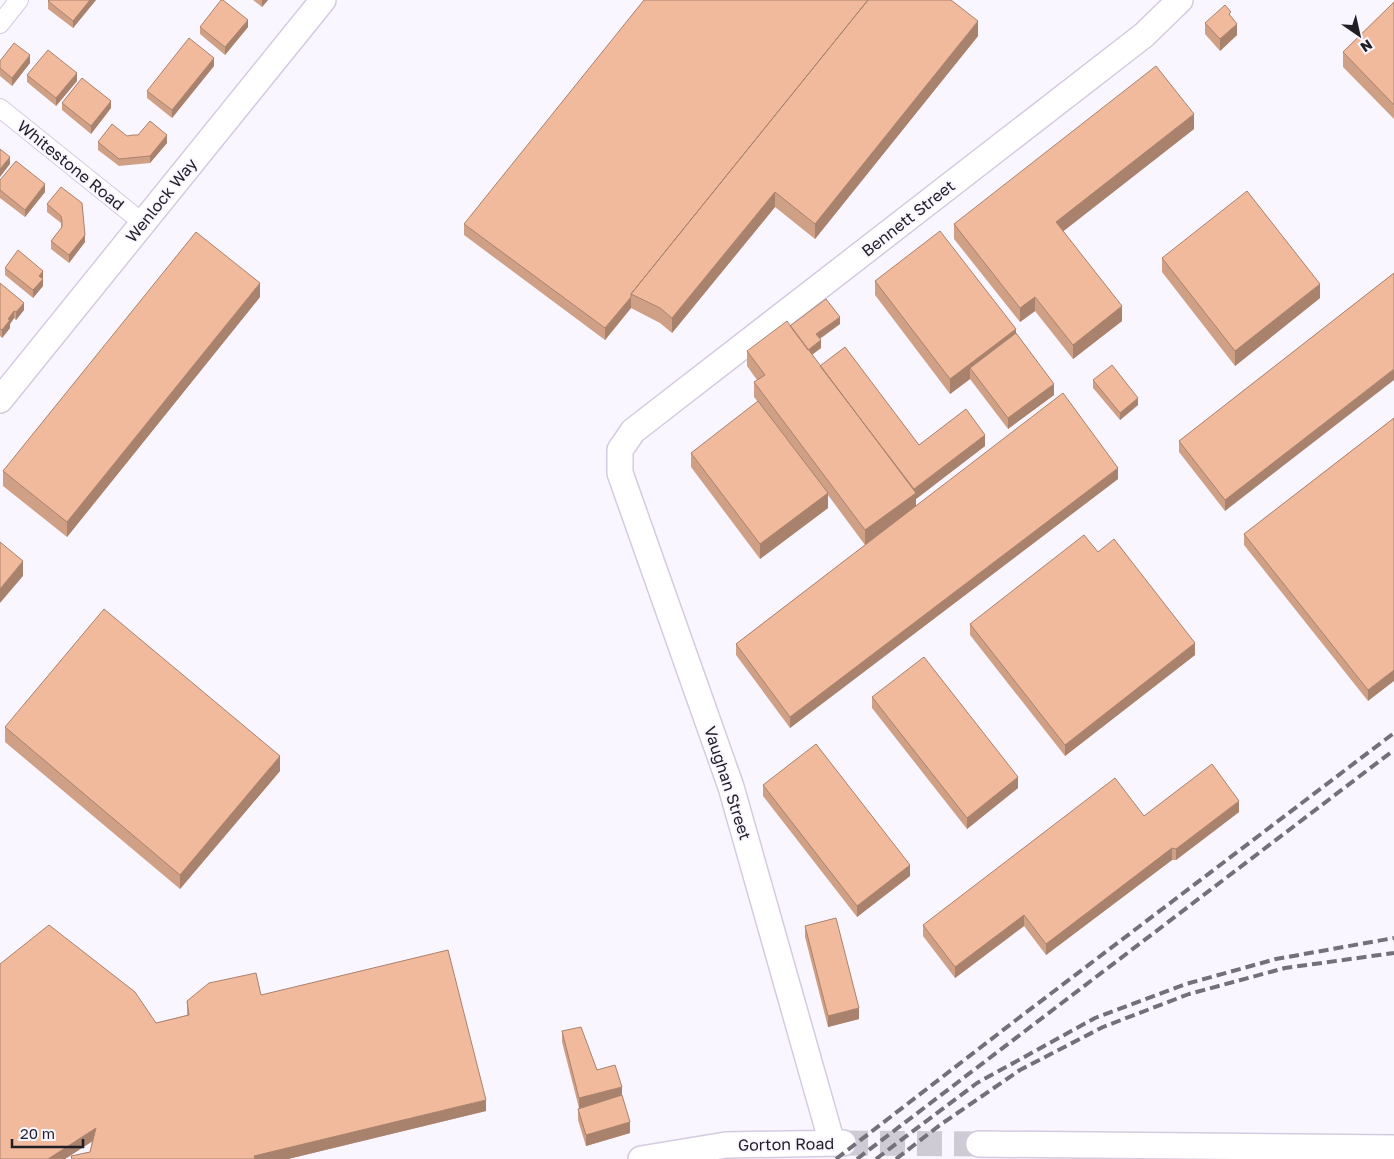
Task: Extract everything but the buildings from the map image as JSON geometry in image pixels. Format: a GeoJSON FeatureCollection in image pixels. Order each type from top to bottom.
{"type":"FeatureCollection","features":[{"type":"Feature","properties":{"kind":"street"},"geometry":{"type":"LineString","coordinates":[[0,24],[19,0]]}},
{"type":"Feature","properties":{"kind":"street","name":"Wenlock Way"},"geometry":{"type":"LineString","coordinates":[[0,400],[323,0]]}},
{"type":"Feature","properties":{"kind":"street","name":"Bennett Street"},"geometry":{"type":"LineString","coordinates":[[633,431],[1144,35],[1180,0]]}},
{"type":"Feature","properties":{"kind":"street","name":"Whitestone Road"},"geometry":{"type":"LineString","coordinates":[[0,108],[143,223]]}},
{"type":"Feature","properties":{"kind":"street","name":"Vaughan Street"},"geometry":{"type":"LineString","coordinates":[[633,431],[620,450],[620,473],[731,787],[838,1143]]}},
{"type":"Feature","properties":{"kind":"street","name":"Gorton Road"},"geometry":{"type":"LineString","coordinates":[[641,1159],[726,1145],[838,1143]]}},
{"type":"Feature","properties":{"kind":"street"},"geometry":{"type":"LineString","coordinates":[[979,1144],[1394,1148]]}},
{"type":"Feature","properties":{"kind":"tunnel"},"geometry":{"type":"LineString","coordinates":[[843,1143],[979,1144]]}},
{"type":"Feature","properties":{"kind":"railway"},"geometry":{"type":"LineString","coordinates":[[836,1159],[1394,733]]}},
{"type":"Feature","properties":{"kind":"railway"},"geometry":{"type":"LineString","coordinates":[[857,1159],[1394,750]]}},
{"type":"Feature","properties":{"kind":"railway"},"geometry":{"type":"LineString","coordinates":[[876,1159],[977,1083],[1095,1018],[1186,984],[1276,959],[1394,938]]}},
{"type":"Feature","properties":{"kind":"railway"},"geometry":{"type":"LineString","coordinates":[[896,1159],[940,1125],[1020,1070],[1103,1027],[1189,994],[1285,968],[1394,953]]}}]}
